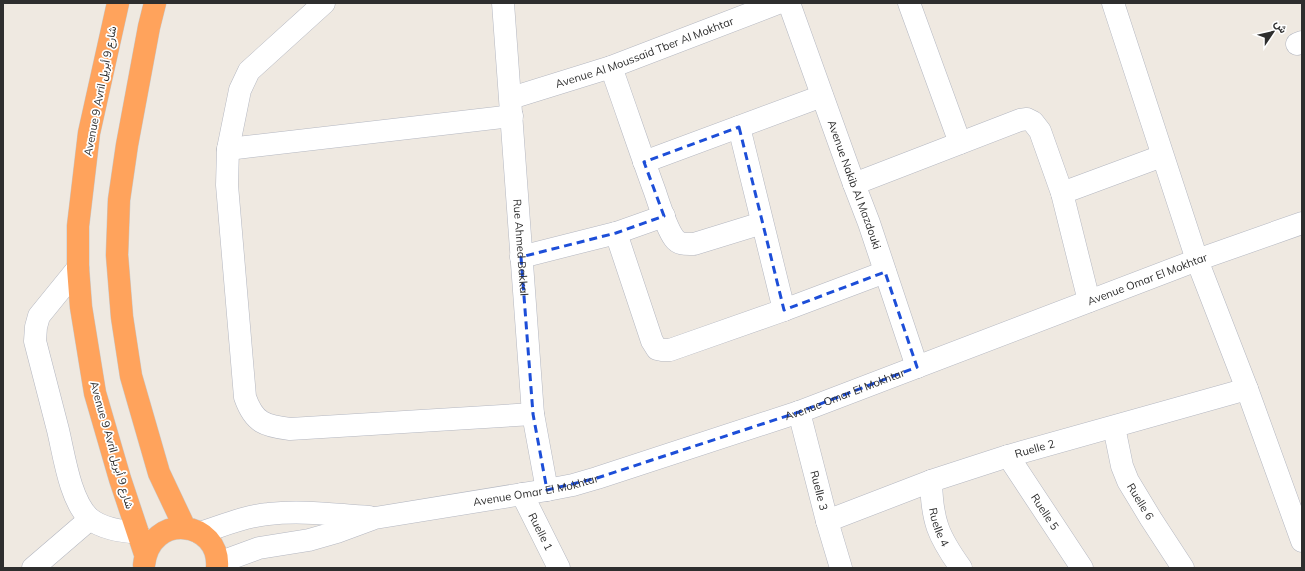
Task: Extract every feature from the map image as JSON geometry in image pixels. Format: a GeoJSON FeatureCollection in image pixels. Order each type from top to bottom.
{"type":"FeatureCollection","features":[{"type":"Feature","properties":{"kind":"highway","name":"Avenue 9 Avril شارع 9 أبريل"},"geometry":{"type":"LineString","coordinates":[[118,3],[89,133],[78,226],[78,268],[81,307],[95,393],[120,479],[138,533],[144,561]]}},
{"type":"Feature","properties":{"kind":"highway"},"geometry":{"type":"LineString","coordinates":[[155,3],[149,27],[127,145],[119,200],[117,255],[122,317],[131,376],[159,473],[193,530],[209,541],[215,551],[218,566]]}},
{"type":"Feature","properties":{"kind":"highway","name":"Avenue 9 Avril شارع 9 أبريل"},"geometry":{"type":"LineString","coordinates":[[144,561],[151,543],[160,534],[172,528],[193,530]]}},
{"type":"Feature","properties":{"kind":"street"},"geometry":{"type":"LineString","coordinates":[[324,3],[249,71],[240,90],[228,149],[227,185],[245,397],[252,414],[267,425],[277,428],[290,429],[533,414]]}},
{"type":"Feature","properties":{"kind":"street","name":"Rue Ahmed Bakkal"},"geometry":{"type":"LineString","coordinates":[[503,3],[512,107],[521,257],[533,414],[547,490]]}},
{"type":"Feature","properties":{"kind":"street","name":"Avenue Al Moussaid Tber Al Mokhtar"},"geometry":{"type":"LineString","coordinates":[[228,149],[512,107],[778,3]]}},
{"type":"Feature","properties":{"kind":"street","name":"Avenue Nakib Al Mazdouki"},"geometry":{"type":"LineString","coordinates":[[790,3],[822,96],[869,223],[917,367]]}},
{"type":"Feature","properties":{"kind":"street"},"geometry":{"type":"LineString","coordinates":[[909,3],[960,143]]}},
{"type":"Feature","properties":{"kind":"street"},"geometry":{"type":"LineString","coordinates":[[1113,3],[1197,260],[1247,389],[1302,541]]}},
{"type":"Feature","properties":{"kind":"street"},"geometry":{"type":"LineString","coordinates":[[612,67],[644,162],[664,216],[674,238],[679,242],[694,244],[762,223]]}},
{"type":"Feature","properties":{"kind":"street"},"geometry":{"type":"LineString","coordinates":[[644,162],[822,96]]}},
{"type":"Feature","properties":{"kind":"street"},"geometry":{"type":"LineString","coordinates":[[854,184],[1020,120],[1027,119],[1033,122],[1040,131],[1062,193],[1089,301]]}},
{"type":"Feature","properties":{"kind":"street"},"geometry":{"type":"LineString","coordinates":[[739,127],[784,310]]}},
{"type":"Feature","properties":{"kind":"street"},"geometry":{"type":"LineString","coordinates":[[1062,193],[1162,156]]}},
{"type":"Feature","properties":{"kind":"street"},"geometry":{"type":"LineString","coordinates":[[521,257],[616,233],[664,216]]}},
{"type":"Feature","properties":{"kind":"street","name":"Avenue Omar El Mokhtar"},"geometry":{"type":"LineString","coordinates":[[218,566],[259,548],[309,540],[375,518],[547,490],[573,485],[597,478],[799,412],[1197,260],[1302,223]]}},
{"type":"Feature","properties":{"kind":"street"},"geometry":{"type":"LineString","coordinates":[[616,233],[652,341],[658,349],[662,350],[670,350],[784,310],[885,272]]}},
{"type":"Feature","properties":{"kind":"street"},"geometry":{"type":"LineString","coordinates":[[78,268],[39,316],[36,327],[35,341],[72,486],[82,510],[90,519],[113,529],[138,533]]}},
{"type":"Feature","properties":{"kind":"street","name":"Ruelle 2"},"geometry":{"type":"LineString","coordinates":[[827,521],[931,481],[1008,456],[1247,389]]}},
{"type":"Feature","properties":{"kind":"street","name":"Ruelle 3"},"geometry":{"type":"LineString","coordinates":[[799,412],[827,521],[841,568]]}},
{"type":"Feature","properties":{"kind":"street","name":"Ruelle 6"},"geometry":{"type":"LineString","coordinates":[[1114,427],[1122,466],[1128,481],[1183,568]]}},
{"type":"Feature","properties":{"kind":"street","name":"Ruelle 5"},"geometry":{"type":"LineString","coordinates":[[1008,456],[1082,568]]}},
{"type":"Feature","properties":{"kind":"street","name":"Ruelle 4"},"geometry":{"type":"LineString","coordinates":[[931,481],[932,505],[940,536],[961,568]]}},
{"type":"Feature","properties":{"kind":"street","name":"Ruelle 1"},"geometry":{"type":"LineString","coordinates":[[522,494],[559,568]]}},
{"type":"Feature","properties":{"kind":"street","name":"Avenue Omar El Mokhtar"},"geometry":{"type":"LineString","coordinates":[[193,530],[267,514],[323,512],[375,518]]}},
{"type":"Feature","properties":{"kind":"street"},"geometry":{"type":"LineString","coordinates":[[33,568],[90,519]]}},
{"type":"Feature","properties":{"kind":"highlighted area"},"geometry":{"type":"Polygon","coordinates":[[[739,127],[784,310],[885,272],[917,367],[799,412],[597,478],[547,490],[533,414],[521,257],[616,233],[664,216],[644,162],[739,127]]]}}]}
